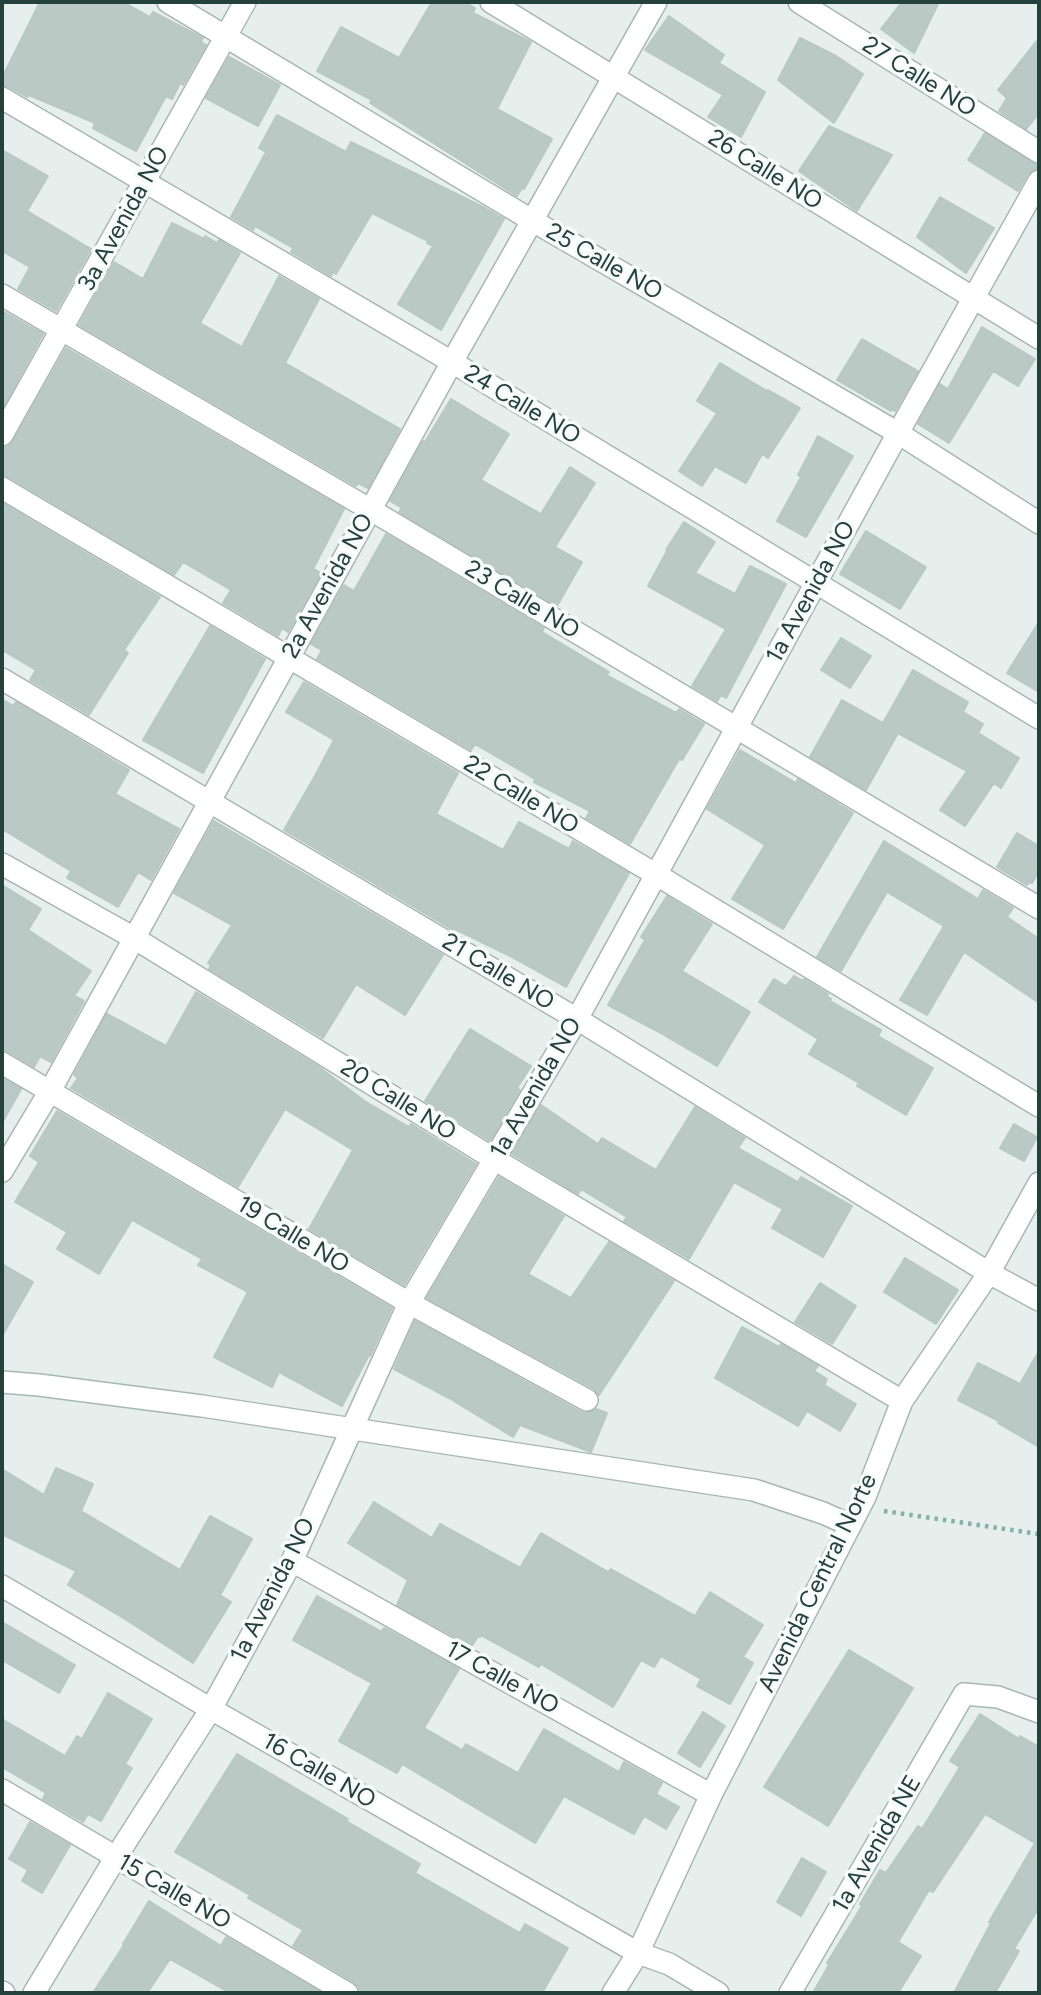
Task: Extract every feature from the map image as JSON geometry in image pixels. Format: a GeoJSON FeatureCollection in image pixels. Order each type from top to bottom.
{"type":"FeatureCollection","features":[{"type":"Feature","properties":{"kind":"street","name":"25 Calle NO"},"geometry":{"type":"LineString","coordinates":[[168,2],[533,221],[898,433],[1039,523]]}},
{"type":"Feature","properties":{"kind":"street","name":"3a Avenida NO"},"geometry":{"type":"LineString","coordinates":[[2,435],[245,2]]}},
{"type":"Feature","properties":{"kind":"street","name":"26 Calle NO"},"geometry":{"type":"LineString","coordinates":[[491,2],[1039,338]]}},
{"type":"Feature","properties":{"kind":"street","name":"2a Avenida NO"},"geometry":{"type":"LineString","coordinates":[[2,1171],[50,1091],[452,362],[656,2]]}},
{"type":"Feature","properties":{"kind":"street","name":"27 Calle NO"},"geometry":{"type":"LineString","coordinates":[[799,2],[1039,152]]}},
{"type":"Feature","properties":{"kind":"street","name":"24 Calle NO"},"geometry":{"type":"LineString","coordinates":[[2,98],[452,362],[1039,718]]}},
{"type":"Feature","properties":{"kind":"street","name":"1a Avenida NO"},"geometry":{"type":"LineString","coordinates":[[34,1993],[116,1857],[211,1709],[292,1561],[409,1303],[578,1019],[1039,181]]}},
{"type":"Feature","properties":{"kind":"street","name":"23 Calle NO"},"geometry":{"type":"LineString","coordinates":[[2,295],[371,510],[1039,908]]}},
{"type":"Feature","properties":{"kind":"street","name":"22 Calle NO"},"geometry":{"type":"LineString","coordinates":[[2,488],[1039,1106]]}},
{"type":"Feature","properties":{"kind":"street","name":"21 Calle NO"},"geometry":{"type":"LineString","coordinates":[[2,679],[578,1019],[989,1273],[1039,1300]]}},
{"type":"Feature","properties":{"kind":"street","name":"20 Calle NO"},"geometry":{"type":"LineString","coordinates":[[2,864],[134,938],[494,1159],[902,1401]]}},
{"type":"Feature","properties":{"kind":"street","name":"19 Calle NO"},"geometry":{"type":"LineString","coordinates":[[2,1063],[409,1303],[587,1400]]}},
{"type":"Feature","properties":{"kind":"street","name":"Avenida Central Norte"},"geometry":{"type":"LineString","coordinates":[[613,1993],[638,1953],[711,1795],[854,1516],[902,1401],[989,1273],[1039,1183]]}},
{"type":"Feature","properties":{"kind":"street"},"geometry":{"type":"LineString","coordinates":[[2,1382],[202,1406],[754,1490],[824,1513],[854,1516]]}},
{"type":"Feature","properties":{"kind":"street","name":"17 Calle NO"},"geometry":{"type":"LineString","coordinates":[[292,1561],[711,1795]]}},
{"type":"Feature","properties":{"kind":"street","name":"16 Calle NO"},"geometry":{"type":"LineString","coordinates":[[2,1586],[638,1953],[669,1964],[718,1993]]}},
{"type":"Feature","properties":{"kind":"street","name":"1a Avenida NE"},"geometry":{"type":"LineString","coordinates":[[790,1993],[964,1694],[998,1697],[1039,1712]]}},
{"type":"Feature","properties":{"kind":"street","name":"15 Calle NO"},"geometry":{"type":"LineString","coordinates":[[2,1790],[347,1993]]}},
{"type":"Feature","properties":{"kind":"path"},"geometry":{"type":"LineString","coordinates":[[854,1516],[1039,1534]]}},
{"type":"Feature","properties":{"kind":"building"},"geometry":{"type":"Polygon","coordinates":[[[40,2],[123,2],[150,17],[153,12],[203,38],[201,42],[206,45],[183,85],[180,83],[172,99],[166,96],[136,151],[93,128],[95,123],[2,85],[2,78],[40,2]]]}},
{"type":"Feature","properties":{"kind":"building"},"geometry":{"type":"Polygon","coordinates":[[[432,2],[463,2],[475,8],[473,13],[531,42],[497,109],[552,139],[524,189],[522,188],[517,196],[370,103],[372,100],[317,71],[341,27],[399,58],[432,2]]]}},
{"type":"Feature","properties":{"kind":"building"},"geometry":{"type":"Polygon","coordinates":[[[902,2],[939,2],[914,53],[881,29],[902,2]]]}},
{"type":"Feature","properties":{"kind":"building"},"geometry":{"type":"Polygon","coordinates":[[[669,16],[724,55],[719,63],[765,92],[741,137],[708,117],[723,95],[645,50],[669,16]]]}},
{"type":"Feature","properties":{"kind":"building"},"geometry":{"type":"Polygon","coordinates":[[[800,38],[836,56],[863,74],[834,123],[778,80],[800,38]]]}},
{"type":"Feature","properties":{"kind":"building"},"geometry":{"type":"Polygon","coordinates":[[[1039,38],[1039,113],[1026,129],[999,111],[1007,98],[998,90],[1039,38]]]}},
{"type":"Feature","properties":{"kind":"building"},"geometry":{"type":"Polygon","coordinates":[[[229,57],[280,85],[258,126],[206,98],[229,57]]]}},
{"type":"Feature","properties":{"kind":"building"},"geometry":{"type":"Polygon","coordinates":[[[277,115],[346,152],[351,142],[504,219],[441,330],[398,304],[433,246],[427,243],[428,241],[372,213],[336,274],[333,272],[331,276],[291,252],[293,248],[255,226],[253,230],[231,217],[266,152],[259,148],[277,115]]]}},
{"type":"Feature","properties":{"kind":"building"},"geometry":{"type":"Polygon","coordinates":[[[829,126],[892,155],[857,211],[799,171],[829,126]]]}},
{"type":"Feature","properties":{"kind":"building"},"geometry":{"type":"Polygon","coordinates":[[[985,133],[1039,167],[1028,174],[1018,191],[968,160],[985,133]]]}},
{"type":"Feature","properties":{"kind":"building"},"geometry":{"type":"Polygon","coordinates":[[[2,150],[48,176],[27,211],[91,249],[56,311],[18,289],[30,267],[2,251],[2,150]]]}},
{"type":"Feature","properties":{"kind":"building"},"geometry":{"type":"Polygon","coordinates":[[[940,197],[994,228],[966,273],[917,237],[940,197]]]}},
{"type":"Feature","properties":{"kind":"building"},"geometry":{"type":"Polygon","coordinates":[[[172,223],[204,239],[205,236],[217,243],[219,240],[240,253],[200,323],[242,347],[279,276],[319,299],[285,363],[400,429],[368,488],[358,483],[356,486],[79,325],[114,262],[143,279],[172,223]]]}},
{"type":"Feature","properties":{"kind":"building"},"geometry":{"type":"Polygon","coordinates":[[[4,312],[43,334],[2,409],[2,316],[4,312]]]}},
{"type":"Feature","properties":{"kind":"building"},"geometry":{"type":"Polygon","coordinates":[[[982,327],[1035,359],[1018,386],[993,371],[949,443],[918,424],[940,384],[948,389],[982,327]]]}},
{"type":"Feature","properties":{"kind":"building"},"geometry":{"type":"Polygon","coordinates":[[[862,339],[918,371],[895,411],[837,380],[862,339]]]}},
{"type":"Feature","properties":{"kind":"building"},"geometry":{"type":"Polygon","coordinates":[[[66,348],[344,509],[313,569],[321,573],[288,632],[282,628],[278,636],[223,603],[231,590],[183,562],[174,575],[2,475],[2,448],[8,447],[13,441],[66,348]]]}},
{"type":"Feature","properties":{"kind":"building"},"geometry":{"type":"Polygon","coordinates":[[[720,363],[800,408],[768,458],[762,454],[746,483],[715,466],[702,486],[679,471],[717,413],[697,401],[720,363]]]}},
{"type":"Feature","properties":{"kind":"building"},"geometry":{"type":"Polygon","coordinates":[[[451,399],[509,434],[481,480],[541,514],[570,467],[595,483],[555,547],[582,562],[557,606],[399,512],[402,508],[390,501],[423,441],[425,442],[451,399]]]}},
{"type":"Feature","properties":{"kind":"building"},"geometry":{"type":"Polygon","coordinates":[[[818,436],[853,456],[806,537],[777,521],[801,477],[798,475],[818,436]]]}},
{"type":"Feature","properties":{"kind":"building"},"geometry":{"type":"Polygon","coordinates":[[[2,503],[160,597],[124,650],[128,653],[89,715],[30,680],[36,670],[2,650],[2,503]]]}},
{"type":"Feature","properties":{"kind":"building"},"geometry":{"type":"Polygon","coordinates":[[[684,522],[715,542],[695,573],[735,594],[750,566],[786,584],[726,698],[721,695],[717,701],[692,686],[726,629],[648,586],[684,522]]]}},
{"type":"Feature","properties":{"kind":"building"},"geometry":{"type":"Polygon","coordinates":[[[866,531],[926,567],[900,609],[840,574],[866,531]]]}},
{"type":"Feature","properties":{"kind":"building"},"geometry":{"type":"Polygon","coordinates":[[[386,534],[544,628],[542,632],[609,672],[606,675],[676,713],[679,709],[704,724],[682,760],[679,759],[630,844],[586,818],[590,811],[534,782],[535,779],[475,744],[471,750],[317,659],[322,650],[311,644],[344,585],[354,591],[386,534]]]}},
{"type":"Feature","properties":{"kind":"building"},"geometry":{"type":"Polygon","coordinates":[[[1039,622],[1039,692],[1007,673],[1039,622]]]}},
{"type":"Feature","properties":{"kind":"building"},"geometry":{"type":"Polygon","coordinates":[[[210,626],[265,659],[203,773],[143,740],[210,626]]]}},
{"type":"Feature","properties":{"kind":"building"},"geometry":{"type":"Polygon","coordinates":[[[841,638],[871,656],[850,688],[821,670],[841,638]]]}},
{"type":"Feature","properties":{"kind":"building"},"geometry":{"type":"Polygon","coordinates":[[[913,670],[968,702],[963,712],[983,724],[978,733],[1019,758],[1001,788],[994,783],[965,826],[940,810],[967,771],[898,733],[866,790],[810,757],[842,700],[883,723],[913,670]]]}},
{"type":"Feature","properties":{"kind":"building"},"geometry":{"type":"Polygon","coordinates":[[[304,682],[458,773],[436,814],[503,850],[519,822],[569,849],[573,841],[629,873],[566,987],[510,956],[459,931],[458,933],[284,830],[334,740],[286,712],[304,682]]]}},
{"type":"Feature","properties":{"kind":"building"},"geometry":{"type":"Polygon","coordinates":[[[2,699],[13,706],[16,702],[129,770],[115,794],[179,829],[151,880],[138,872],[118,907],[67,878],[71,871],[2,829],[2,699]]]}},
{"type":"Feature","properties":{"kind":"building"},"geometry":{"type":"Polygon","coordinates":[[[740,750],[796,783],[798,779],[853,813],[783,929],[732,899],[765,845],[707,809],[740,750]]]}},
{"type":"Feature","properties":{"kind":"building"},"geometry":{"type":"Polygon","coordinates":[[[214,821],[443,955],[405,1015],[356,984],[323,1038],[209,969],[211,965],[208,963],[232,925],[174,893],[214,821]]]}},
{"type":"Feature","properties":{"kind":"building"},"geometry":{"type":"Polygon","coordinates":[[[1017,833],[1039,846],[1039,870],[1032,883],[1027,885],[997,867],[1017,833]]]}},
{"type":"Feature","properties":{"kind":"building"},"geometry":{"type":"Polygon","coordinates":[[[884,841],[978,899],[983,890],[1013,908],[1007,917],[1039,939],[1039,1003],[964,952],[927,1015],[900,1000],[944,926],[887,892],[841,971],[817,957],[884,841]]]}},
{"type":"Feature","properties":{"kind":"building"},"geometry":{"type":"Polygon","coordinates":[[[2,885],[41,909],[28,930],[91,971],[74,996],[84,1001],[51,1062],[40,1056],[34,1067],[2,1050],[2,885]]]}},
{"type":"Feature","properties":{"kind":"building"},"geometry":{"type":"Polygon","coordinates":[[[667,896],[712,924],[682,971],[750,1012],[717,1066],[608,1005],[645,940],[641,937],[667,896]]]}},
{"type":"Feature","properties":{"kind":"building"},"geometry":{"type":"Polygon","coordinates":[[[794,976],[828,994],[830,1001],[881,1030],[878,1036],[933,1068],[906,1115],[809,1054],[818,1039],[759,1002],[774,979],[786,986],[794,976]]]}},
{"type":"Feature","properties":{"kind":"building"},"geometry":{"type":"Polygon","coordinates":[[[196,992],[319,1067],[366,1102],[409,1127],[411,1124],[476,1164],[404,1285],[309,1229],[353,1150],[285,1109],[238,1187],[71,1088],[78,1078],[74,1075],[107,1014],[166,1046],[196,992]]]}},
{"type":"Feature","properties":{"kind":"building"},"geometry":{"type":"Polygon","coordinates":[[[470,1029],[531,1066],[490,1141],[425,1101],[470,1029]]]}},
{"type":"Feature","properties":{"kind":"building"},"geometry":{"type":"Polygon","coordinates":[[[2,1078],[21,1089],[2,1123],[2,1078]]]}},
{"type":"Feature","properties":{"kind":"building"},"geometry":{"type":"Polygon","coordinates":[[[541,1105],[598,1144],[602,1138],[656,1170],[695,1107],[745,1138],[738,1148],[798,1182],[801,1177],[852,1206],[823,1257],[772,1228],[783,1209],[734,1182],[689,1259],[624,1221],[627,1217],[581,1189],[578,1194],[512,1154],[541,1105]]]}},
{"type":"Feature","properties":{"kind":"building"},"geometry":{"type":"Polygon","coordinates":[[[57,1111],[392,1308],[370,1356],[342,1406],[279,1372],[272,1387],[214,1357],[248,1292],[198,1265],[202,1259],[132,1220],[99,1274],[57,1249],[67,1232],[15,1202],[39,1162],[30,1156],[57,1111]]]}},
{"type":"Feature","properties":{"kind":"building"},"geometry":{"type":"Polygon","coordinates":[[[1014,1124],[1037,1137],[1024,1161],[1000,1148],[1014,1124]]]}},
{"type":"Feature","properties":{"kind":"building"},"geometry":{"type":"Polygon","coordinates":[[[499,1177],[564,1216],[528,1274],[571,1298],[609,1242],[674,1281],[599,1395],[593,1388],[427,1298],[499,1177]]]}},
{"type":"Feature","properties":{"kind":"building"},"geometry":{"type":"Polygon","coordinates":[[[905,1258],[958,1290],[936,1324],[884,1292],[905,1258]]]}},
{"type":"Feature","properties":{"kind":"building"},"geometry":{"type":"Polygon","coordinates":[[[2,1264],[33,1282],[2,1336],[2,1264]]]}},
{"type":"Feature","properties":{"kind":"building"},"geometry":{"type":"Polygon","coordinates":[[[820,1283],[856,1306],[832,1344],[795,1322],[820,1283]]]}},
{"type":"Feature","properties":{"kind":"building"},"geometry":{"type":"Polygon","coordinates":[[[415,1321],[581,1412],[588,1413],[596,1409],[607,1413],[591,1452],[520,1425],[513,1437],[449,1398],[394,1369],[415,1321]]]}},
{"type":"Feature","properties":{"kind":"building"},"geometry":{"type":"Polygon","coordinates":[[[742,1327],[779,1347],[781,1344],[818,1366],[814,1371],[827,1379],[824,1385],[856,1404],[840,1431],[807,1411],[798,1426],[715,1378],[742,1327]]]}},
{"type":"Feature","properties":{"kind":"building"},"geometry":{"type":"Polygon","coordinates":[[[1039,1351],[1039,1447],[998,1423],[999,1421],[958,1400],[978,1363],[1020,1384],[1039,1351]]]}},
{"type":"Feature","properties":{"kind":"building"},"geometry":{"type":"Polygon","coordinates":[[[56,1468],[93,1484],[81,1511],[180,1570],[210,1516],[252,1539],[220,1595],[231,1602],[193,1663],[68,1585],[76,1571],[2,1534],[2,1469],[44,1495],[56,1468]]]}},
{"type":"Feature","properties":{"kind":"building"},"geometry":{"type":"Polygon","coordinates":[[[374,1502],[432,1538],[440,1524],[520,1568],[541,1533],[608,1572],[611,1569],[695,1616],[710,1592],[763,1625],[743,1657],[753,1663],[730,1704],[697,1686],[701,1679],[661,1656],[654,1667],[641,1660],[613,1707],[541,1664],[539,1667],[481,1635],[472,1646],[397,1605],[408,1580],[348,1543],[374,1502]]]}},
{"type":"Feature","properties":{"kind":"building"},"geometry":{"type":"Polygon","coordinates":[[[317,1596],[382,1632],[384,1628],[459,1669],[424,1728],[462,1750],[466,1744],[518,1773],[544,1729],[619,1772],[624,1762],[662,1783],[656,1794],[679,1807],[666,1829],[644,1816],[634,1834],[564,1796],[535,1843],[402,1764],[397,1773],[339,1741],[372,1683],[293,1640],[317,1596]]]}},
{"type":"Feature","properties":{"kind":"building"},"geometry":{"type":"Polygon","coordinates":[[[2,1622],[75,1665],[59,1693],[2,1660],[2,1622]]]}},
{"type":"Feature","properties":{"kind":"building"},"geometry":{"type":"Polygon","coordinates":[[[849,1650],[913,1688],[828,1826],[764,1787],[849,1650]]]}},
{"type":"Feature","properties":{"kind":"building"},"geometry":{"type":"Polygon","coordinates":[[[108,1693],[152,1719],[125,1764],[132,1768],[101,1821],[88,1814],[83,1822],[43,1799],[46,1793],[2,1767],[2,1719],[65,1756],[77,1736],[82,1739],[108,1693]]]}},
{"type":"Feature","properties":{"kind":"building"},"geometry":{"type":"Polygon","coordinates":[[[703,1712],[725,1726],[700,1767],[678,1753],[703,1712]]]}},
{"type":"Feature","properties":{"kind":"building"},"geometry":{"type":"Polygon","coordinates":[[[980,1714],[1019,1739],[1020,1736],[1039,1747],[1039,1907],[1014,1949],[1019,1951],[995,1993],[954,1993],[991,1923],[989,1922],[1035,1843],[985,1814],[933,1892],[929,1890],[898,1942],[921,1956],[898,1993],[813,1993],[880,1870],[886,1873],[918,1826],[922,1829],[960,1767],[950,1761],[980,1714]]]}},
{"type":"Feature","properties":{"kind":"building"},"geometry":{"type":"Polygon","coordinates":[[[237,1754],[420,1864],[415,1873],[520,1933],[525,1924],[568,1948],[542,1993],[360,1993],[354,1982],[293,1946],[303,1930],[248,1898],[250,1895],[175,1852],[237,1754]]]}},
{"type":"Feature","properties":{"kind":"building"},"geometry":{"type":"Polygon","coordinates":[[[30,1822],[70,1845],[42,1893],[22,1881],[28,1870],[9,1859],[30,1822]]]}},
{"type":"Feature","properties":{"kind":"building"},"geometry":{"type":"Polygon","coordinates":[[[802,1858],[826,1872],[801,1916],[777,1902],[802,1858]]]}},
{"type":"Feature","properties":{"kind":"building"},"geometry":{"type":"Polygon","coordinates":[[[149,1901],[221,1946],[226,1937],[322,1993],[230,1993],[170,1959],[147,1993],[93,1993],[149,1901]]]}}]}
